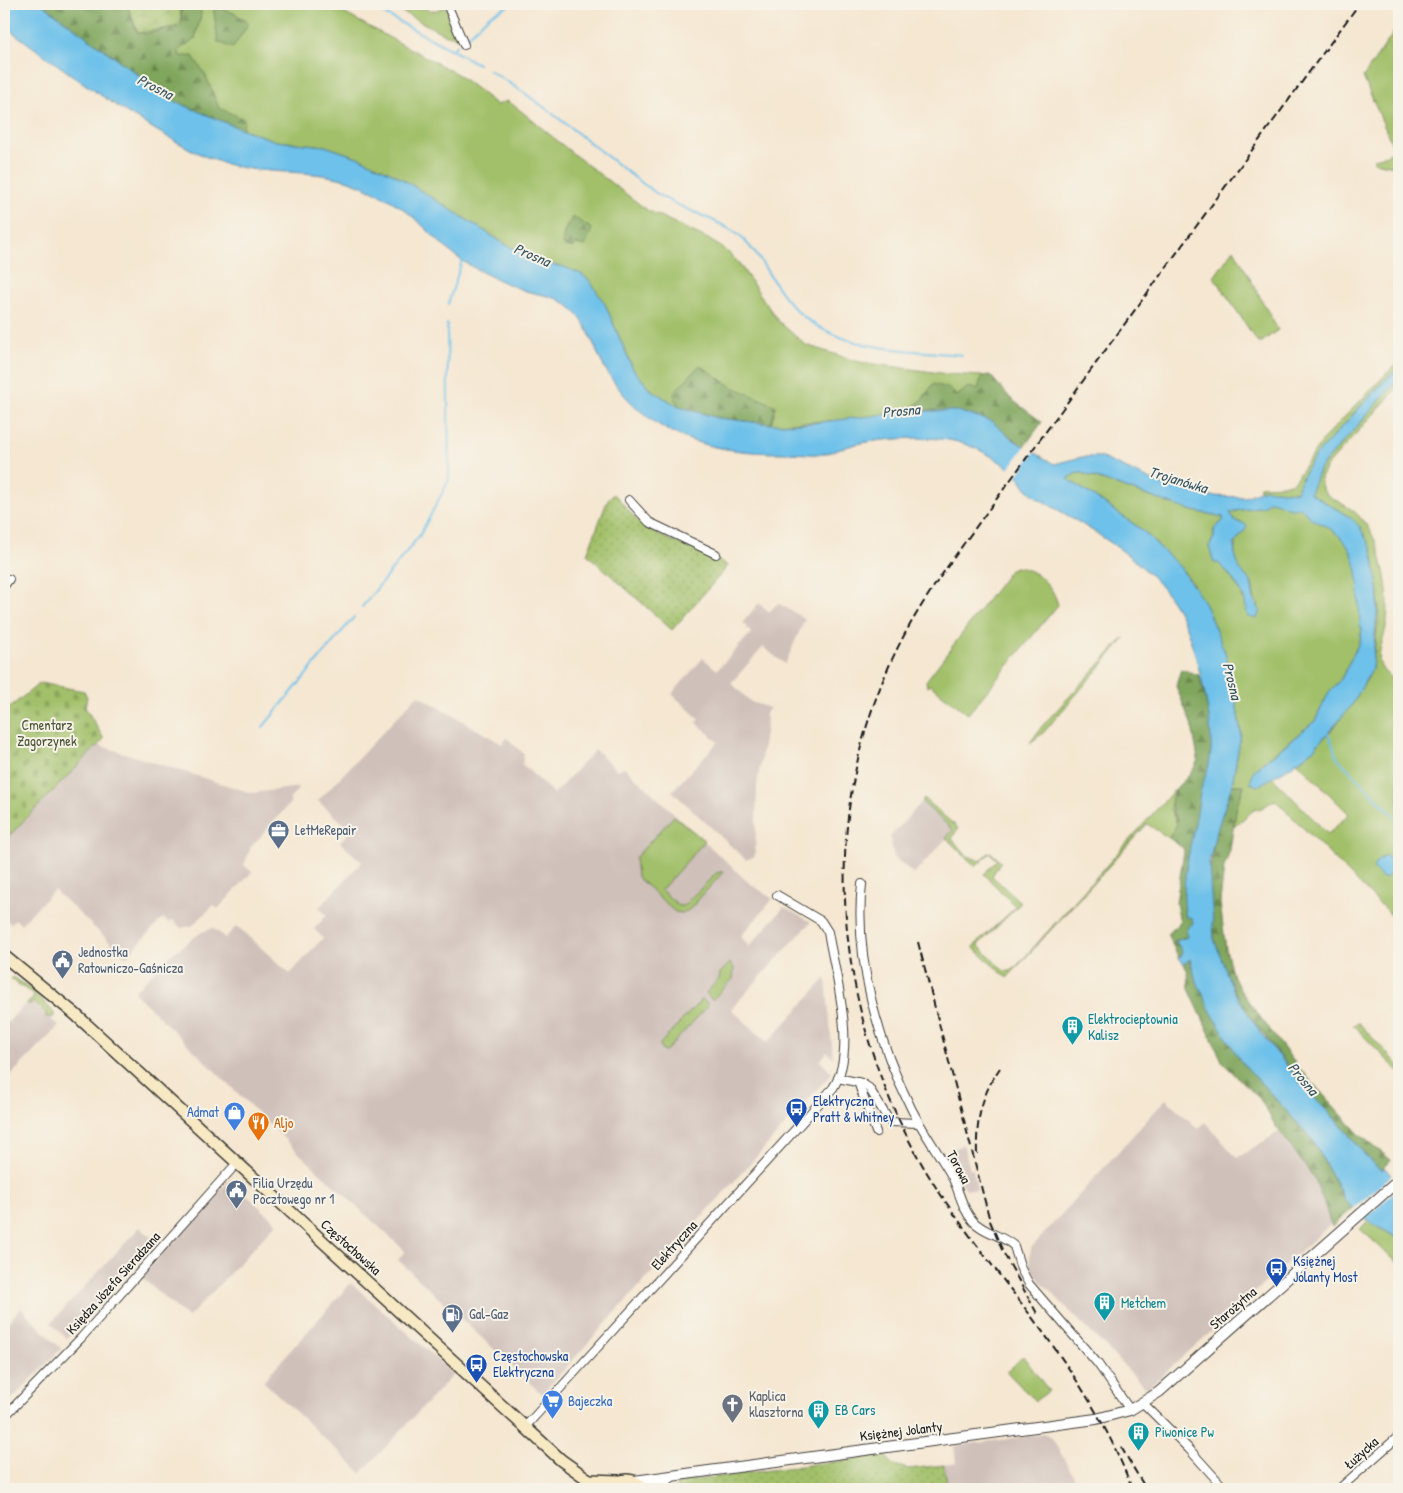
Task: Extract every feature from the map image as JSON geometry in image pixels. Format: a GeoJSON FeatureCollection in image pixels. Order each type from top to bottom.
{"type":"FeatureCollection","features":[{"type":"Feature","properties":{"kind":"main road","name":"Częstochowska"},"geometry":{"type":"LineString","coordinates":[[4,956],[75,1014],[561,1460],[589,1480],[598,1489]]}},
{"type":"Feature","properties":{"kind":"main road"},"geometry":{"type":"LineString","coordinates":[[589,1480],[615,1485],[634,1481],[642,1489]]}},
{"type":"Feature","properties":{"kind":"street"},"geometry":{"type":"LineString","coordinates":[[446,4],[464,45]]}},
{"type":"Feature","properties":{"kind":"street"},"geometry":{"type":"LineString","coordinates":[[629,500],[649,522],[716,554]]}},
{"type":"Feature","properties":{"kind":"street","name":"Torowa"},"geometry":{"type":"LineString","coordinates":[[862,884],[863,958],[870,993],[900,1083],[919,1123],[953,1179],[969,1216],[980,1227],[1014,1246],[1021,1269],[1030,1284],[1098,1364],[1130,1410]]}},
{"type":"Feature","properties":{"kind":"street"},"geometry":{"type":"LineString","coordinates":[[777,895],[820,921],[828,932],[843,1026],[842,1062],[838,1078],[858,1082],[869,1088],[890,1122],[919,1123]]}},
{"type":"Feature","properties":{"kind":"street","name":"Elektryczna"},"geometry":{"type":"LineString","coordinates":[[525,1427],[833,1088],[838,1078]]}},
{"type":"Feature","properties":{"kind":"street"},"geometry":{"type":"LineString","coordinates":[[858,1082],[876,1132]]}},
{"type":"Feature","properties":{"kind":"street","name":"Księdza Józefa Sieradzana"},"geometry":{"type":"LineString","coordinates":[[4,1417],[87,1331],[237,1163]]}},
{"type":"Feature","properties":{"kind":"street","name":"Starożytna"},"geometry":{"type":"LineString","coordinates":[[1130,1410],[1159,1392],[1399,1180]]}},
{"type":"Feature","properties":{"kind":"street"},"geometry":{"type":"LineString","coordinates":[[1143,1403],[1189,1449],[1225,1489]]}},
{"type":"Feature","properties":{"kind":"street","name":"Księżnej Jolanty"},"geometry":{"type":"LineString","coordinates":[[634,1481],[1096,1419],[1130,1410]]}},
{"type":"Feature","properties":{"kind":"street","name":"Łużycka"},"geometry":{"type":"LineString","coordinates":[[1339,1489],[1399,1436]]}},
{"type":"Feature","properties":{"kind":"street","name":"Księżnej Jolanty"},"geometry":{"type":"LineString","coordinates":[[652,1489],[674,1476]]}},
{"type":"Feature","properties":{"kind":"shaded area"},"geometry":{"type":"Polygon","coordinates":[[[759,603],[769,612],[778,603],[805,619],[785,664],[763,647],[731,683],[751,702],[770,708],[765,714],[767,719],[757,786],[755,856],[746,860],[672,791],[718,742],[697,723],[699,719],[672,694],[703,658],[717,670],[751,633],[743,622],[759,603]]]}},
{"type":"Feature","properties":{"kind":"shaded area"},"geometry":{"type":"Polygon","coordinates":[[[418,695],[502,744],[507,738],[524,754],[522,764],[554,794],[595,750],[617,770],[624,767],[748,882],[773,899],[741,936],[749,947],[784,907],[811,922],[731,1009],[766,1041],[769,1041],[826,978],[833,1058],[827,1052],[820,1061],[832,1073],[542,1394],[398,1260],[405,1251],[302,1156],[134,992],[167,958],[200,933],[213,928],[225,938],[237,926],[290,974],[323,938],[314,929],[327,915],[319,908],[362,862],[340,842],[351,830],[318,801],[418,695]]]}},
{"type":"Feature","properties":{"kind":"shaded area"},"geometry":{"type":"Polygon","coordinates":[[[98,745],[252,793],[300,787],[289,800],[291,802],[251,847],[244,865],[252,872],[218,909],[214,905],[192,926],[181,928],[172,920],[169,923],[163,918],[126,957],[54,890],[21,924],[15,919],[11,924],[4,918],[4,841],[98,745]]]}},
{"type":"Feature","properties":{"kind":"shaded area"},"geometry":{"type":"Polygon","coordinates":[[[922,802],[954,830],[914,874],[894,857],[890,837],[922,802]]]}},
{"type":"Feature","properties":{"kind":"shaded area"},"geometry":{"type":"Polygon","coordinates":[[[29,1000],[59,1026],[4,1082],[4,1026],[29,1000]]]}},
{"type":"Feature","properties":{"kind":"shaded area"},"geometry":{"type":"Polygon","coordinates":[[[1166,1099],[1198,1129],[1205,1122],[1237,1158],[1279,1132],[1316,1181],[1331,1224],[1147,1389],[1040,1281],[1029,1266],[1031,1248],[1166,1099]]]}},
{"type":"Feature","properties":{"kind":"shaded area"},"geometry":{"type":"Polygon","coordinates":[[[963,1144],[970,1170],[973,1169],[977,1190],[966,1189],[948,1161],[952,1151],[963,1144]]]}},
{"type":"Feature","properties":{"kind":"shaded area"},"geometry":{"type":"Polygon","coordinates":[[[230,1180],[277,1223],[188,1318],[141,1277],[230,1180]]]}},
{"type":"Feature","properties":{"kind":"shaded area"},"geometry":{"type":"Polygon","coordinates":[[[140,1227],[156,1242],[67,1339],[51,1323],[140,1227]]]}},
{"type":"Feature","properties":{"kind":"shaded area"},"geometry":{"type":"Polygon","coordinates":[[[351,1283],[454,1374],[361,1473],[263,1381],[351,1283]]]}},
{"type":"Feature","properties":{"kind":"shaded area"},"geometry":{"type":"Polygon","coordinates":[[[21,1308],[61,1349],[4,1407],[4,1326],[21,1308]]]}},
{"type":"Feature","properties":{"kind":"shaded area"},"geometry":{"type":"Polygon","coordinates":[[[1046,1434],[1052,1438],[1081,1489],[948,1489],[944,1465],[956,1463],[954,1446],[1046,1434]]]}},
{"type":"Feature","properties":{"kind":"green space"},"geometry":{"type":"Polygon","coordinates":[[[42,4],[327,4],[457,74],[497,105],[507,101],[647,210],[708,239],[726,250],[738,262],[778,321],[806,345],[859,362],[948,374],[982,376],[971,414],[771,424],[737,421],[678,406],[651,390],[633,369],[605,304],[562,266],[545,265],[505,244],[396,175],[360,158],[325,146],[276,141],[231,125],[42,4]]]}},
{"type":"Feature","properties":{"kind":"green space"},"geometry":{"type":"Polygon","coordinates":[[[42,4],[127,4],[136,31],[145,34],[179,27],[182,16],[180,4],[200,4],[201,15],[195,39],[179,50],[180,56],[193,56],[206,76],[219,108],[244,119],[243,130],[174,101],[42,4]]]}},
{"type":"Feature","properties":{"kind":"green space"},"geometry":{"type":"Polygon","coordinates":[[[127,4],[180,4],[181,26],[138,33],[127,4]]]}},
{"type":"Feature","properties":{"kind":"green space"},"geometry":{"type":"Polygon","coordinates":[[[387,4],[413,4],[416,8],[421,6],[427,10],[446,6],[458,38],[444,34],[387,4]]]}},
{"type":"Feature","properties":{"kind":"green space"},"geometry":{"type":"Polygon","coordinates":[[[213,5],[236,14],[249,23],[233,48],[218,42],[213,5]]]}},
{"type":"Feature","properties":{"kind":"green space"},"geometry":{"type":"Polygon","coordinates":[[[1399,25],[1399,124],[1397,128],[1399,133],[1399,167],[1374,162],[1374,158],[1387,155],[1394,149],[1363,77],[1399,25]]]}},
{"type":"Feature","properties":{"kind":"green space"},"geometry":{"type":"Polygon","coordinates":[[[573,217],[592,229],[585,246],[575,244],[574,248],[564,246],[565,230],[573,217]]]}},
{"type":"Feature","properties":{"kind":"green space"},"geometry":{"type":"Polygon","coordinates":[[[1234,249],[1278,330],[1259,344],[1214,277],[1234,249]]]}},
{"type":"Feature","properties":{"kind":"green space"},"geometry":{"type":"Polygon","coordinates":[[[1399,361],[1399,368],[1384,381],[1343,426],[1296,492],[1259,490],[1260,486],[1283,485],[1293,482],[1326,436],[1399,361]]]}},
{"type":"Feature","properties":{"kind":"green space"},"geometry":{"type":"Polygon","coordinates":[[[700,365],[731,386],[776,406],[771,424],[718,418],[678,406],[674,396],[675,391],[700,365]]]}},
{"type":"Feature","properties":{"kind":"green space"},"geometry":{"type":"Polygon","coordinates":[[[990,375],[1011,399],[1042,422],[1024,447],[1008,435],[934,410],[913,411],[914,406],[921,401],[933,384],[948,388],[957,396],[968,387],[978,389],[982,376],[990,375]]]}},
{"type":"Feature","properties":{"kind":"green space"},"geometry":{"type":"Polygon","coordinates":[[[1399,379],[1399,386],[1326,467],[1321,484],[1329,496],[1350,508],[1365,523],[1377,546],[1385,575],[1388,610],[1379,659],[1385,673],[1399,682],[1399,923],[1275,800],[1260,809],[1256,808],[1234,827],[1236,809],[1244,786],[1232,785],[1241,734],[1233,682],[1225,652],[1192,582],[1180,567],[1141,529],[1068,479],[1076,473],[1082,473],[1189,510],[1223,517],[1223,521],[1214,529],[1214,537],[1209,546],[1241,592],[1245,607],[1259,605],[1254,598],[1252,584],[1236,563],[1236,546],[1245,524],[1235,521],[1230,512],[1257,507],[1269,501],[1277,501],[1295,509],[1300,507],[1313,520],[1331,527],[1349,545],[1358,569],[1362,629],[1360,641],[1341,679],[1329,692],[1315,721],[1258,766],[1258,786],[1272,777],[1328,834],[1349,814],[1297,762],[1313,750],[1336,725],[1372,669],[1378,621],[1379,593],[1360,527],[1351,518],[1310,493],[1320,468],[1399,379]]]}},
{"type":"Feature","properties":{"kind":"green space"},"geometry":{"type":"Polygon","coordinates":[[[615,495],[634,517],[647,528],[728,566],[672,630],[587,554],[608,499],[615,495]]]}},
{"type":"Feature","properties":{"kind":"green space"},"geometry":{"type":"Polygon","coordinates":[[[1015,567],[1030,571],[1042,579],[1052,591],[1058,605],[968,714],[930,685],[927,687],[926,681],[1011,569],[1015,567]]]}},
{"type":"Feature","properties":{"kind":"green space"},"geometry":{"type":"Polygon","coordinates":[[[1124,638],[1043,733],[1030,743],[1042,726],[1124,638]]]}},
{"type":"Feature","properties":{"kind":"green space"},"geometry":{"type":"Polygon","coordinates":[[[1181,669],[1199,675],[1209,716],[1212,748],[1210,763],[1200,794],[1190,858],[1193,923],[1187,937],[1178,939],[1183,953],[1179,958],[1167,934],[1180,923],[1176,903],[1184,851],[1183,848],[1169,838],[1177,824],[1172,811],[1171,801],[1173,793],[1194,768],[1198,759],[1192,726],[1176,686],[1181,669]]]}},
{"type":"Feature","properties":{"kind":"green space","name":"Cmentarz Zagorzynek"},"geometry":{"type":"Polygon","coordinates":[[[40,683],[84,691],[87,697],[85,707],[104,739],[4,841],[4,712],[40,683]]]}},
{"type":"Feature","properties":{"kind":"green space"},"geometry":{"type":"Polygon","coordinates":[[[1232,785],[1244,785],[1236,809],[1230,850],[1224,867],[1220,903],[1226,949],[1233,977],[1246,998],[1298,1067],[1360,1135],[1391,1160],[1381,1170],[1371,1162],[1339,1123],[1304,1087],[1243,1007],[1227,975],[1214,939],[1209,876],[1215,836],[1232,785]]]}},
{"type":"Feature","properties":{"kind":"green space"},"geometry":{"type":"Polygon","coordinates":[[[1174,790],[1170,808],[1177,824],[1169,838],[1147,824],[1007,978],[973,947],[1016,907],[984,874],[997,860],[990,853],[976,867],[946,838],[953,830],[922,802],[924,799],[958,828],[952,839],[966,855],[980,861],[990,852],[1001,861],[992,876],[1021,903],[978,945],[1004,971],[1011,971],[1174,790]]]}},
{"type":"Feature","properties":{"kind":"green space"},"geometry":{"type":"Polygon","coordinates":[[[674,816],[705,841],[661,890],[679,906],[683,906],[716,873],[724,871],[689,910],[682,913],[675,912],[637,877],[635,858],[674,816]]]}},
{"type":"Feature","properties":{"kind":"green space"},"geometry":{"type":"Polygon","coordinates":[[[1189,958],[1195,977],[1240,1060],[1312,1139],[1346,1202],[1353,1208],[1332,1227],[1316,1181],[1275,1125],[1260,1099],[1223,1063],[1189,989],[1188,972],[1184,964],[1189,958]]]}},
{"type":"Feature","properties":{"kind":"green space"},"geometry":{"type":"Polygon","coordinates":[[[730,963],[734,968],[733,979],[712,1000],[706,993],[719,979],[720,973],[730,963]]]}},
{"type":"Feature","properties":{"kind":"green space"},"geometry":{"type":"Polygon","coordinates":[[[13,977],[33,990],[54,1013],[54,1017],[46,1017],[46,1013],[33,1002],[29,1005],[27,1003],[32,1000],[34,995],[11,979],[13,977]]]}},
{"type":"Feature","properties":{"kind":"green space"},"geometry":{"type":"Polygon","coordinates":[[[702,999],[708,1004],[707,1007],[666,1051],[661,1050],[660,1044],[702,999]]]}},
{"type":"Feature","properties":{"kind":"green space"},"geometry":{"type":"Polygon","coordinates":[[[1359,1023],[1399,1066],[1399,1072],[1353,1025],[1359,1023]]]}},
{"type":"Feature","properties":{"kind":"green space"},"geometry":{"type":"Polygon","coordinates":[[[1369,1221],[1399,1239],[1399,1264],[1360,1229],[1369,1221]]]}},
{"type":"Feature","properties":{"kind":"green space"},"geometry":{"type":"Polygon","coordinates":[[[1023,1356],[1049,1391],[1035,1401],[1007,1372],[1023,1356]]]}},
{"type":"Feature","properties":{"kind":"green space"},"geometry":{"type":"Polygon","coordinates":[[[886,1455],[891,1464],[908,1469],[944,1465],[948,1489],[675,1489],[678,1482],[886,1455]]]}},
{"type":"Feature","properties":{"kind":"water","name":"Prosna"},"geometry":{"type":"Polygon","coordinates":[[[4,4],[42,4],[174,101],[231,125],[276,141],[325,146],[360,158],[396,175],[505,244],[545,265],[562,266],[581,274],[589,280],[605,304],[633,369],[651,390],[678,406],[718,418],[771,424],[812,423],[913,411],[957,411],[991,421],[1014,440],[1054,464],[1082,457],[1100,457],[1160,484],[1208,496],[1246,497],[1264,489],[1296,492],[1303,475],[1316,455],[1385,380],[1399,368],[1399,379],[1320,468],[1310,493],[1351,518],[1360,527],[1372,550],[1379,593],[1372,669],[1352,705],[1313,750],[1290,767],[1258,786],[1250,783],[1254,770],[1315,721],[1329,692],[1341,679],[1360,641],[1362,629],[1360,626],[1358,577],[1350,550],[1342,539],[1330,529],[1311,519],[1300,507],[1292,508],[1269,501],[1263,506],[1230,512],[1235,521],[1245,524],[1247,527],[1234,545],[1240,570],[1251,581],[1254,601],[1260,610],[1257,619],[1248,617],[1242,594],[1225,570],[1218,563],[1214,563],[1209,547],[1214,537],[1214,529],[1223,521],[1223,517],[1189,510],[1082,473],[1076,473],[1068,479],[1141,529],[1180,567],[1204,602],[1225,652],[1233,682],[1241,734],[1232,785],[1215,836],[1209,863],[1214,939],[1233,990],[1261,1033],[1304,1087],[1339,1123],[1371,1162],[1381,1170],[1385,1168],[1399,1185],[1399,1239],[1365,1219],[1346,1202],[1312,1139],[1240,1060],[1210,1010],[1195,977],[1190,959],[1184,964],[1179,958],[1183,953],[1176,941],[1187,937],[1186,930],[1193,923],[1192,918],[1186,917],[1184,889],[1202,785],[1210,759],[1210,727],[1199,668],[1182,618],[1172,600],[1145,570],[1114,545],[1035,496],[1017,475],[1002,463],[985,453],[958,442],[928,438],[877,441],[856,444],[823,454],[815,454],[734,450],[707,445],[680,436],[645,415],[625,396],[601,361],[584,323],[566,304],[551,297],[518,288],[464,262],[450,252],[406,211],[390,200],[364,187],[330,176],[267,171],[235,166],[199,154],[145,124],[4,26],[4,4]]]}},
{"type":"Feature","properties":{"kind":"water"},"geometry":{"type":"Polygon","coordinates":[[[1385,855],[1397,864],[1397,867],[1386,878],[1383,878],[1373,869],[1376,862],[1385,855]]]}},
{"type":"Feature","properties":{"kind":"pier"},"geometry":{"type":"Polygon","coordinates":[[[1026,445],[1035,451],[1016,477],[1007,471],[1026,445]]]}},
{"type":"Feature","properties":{"kind":"pier"},"geometry":{"type":"Polygon","coordinates":[[[1393,1174],[1399,1181],[1399,1188],[1363,1220],[1352,1210],[1393,1174]]]}},
{"type":"Feature","properties":{"kind":"waterway"},"geometry":{"type":"LineString","coordinates":[[366,4],[478,64]]}},
{"type":"Feature","properties":{"kind":"waterway"},"geometry":{"type":"LineString","coordinates":[[467,37],[490,15],[512,4]]}},
{"type":"Feature","properties":{"kind":"waterway"},"geometry":{"type":"LineString","coordinates":[[452,50],[457,45]]}},
{"type":"Feature","properties":{"kind":"waterway"},"geometry":{"type":"LineString","coordinates":[[488,70],[552,113],[656,193],[717,222],[737,234],[752,249],[787,300],[804,317],[824,330],[845,339],[868,345],[891,349],[962,355]]}},
{"type":"Feature","properties":{"kind":"waterway"},"geometry":{"type":"LineString","coordinates":[[448,304],[462,261]]}},
{"type":"Feature","properties":{"kind":"waterway"},"geometry":{"type":"LineString","coordinates":[[362,607],[420,535],[449,480],[447,324]]}},
{"type":"Feature","properties":{"kind":"waterway"},"geometry":{"type":"LineString","coordinates":[[263,727],[354,617]]}},
{"type":"Feature","properties":{"kind":"waterway"},"geometry":{"type":"LineString","coordinates":[[1328,733],[1338,759],[1399,821]]}},
{"type":"Feature","properties":{"kind":"railway"},"geometry":{"type":"LineString","coordinates":[[1132,1489],[1115,1448],[1072,1373],[943,1198],[908,1139],[881,1077],[861,1011],[849,945],[845,877],[849,810],[862,743],[884,678],[920,607],[965,542],[1359,4]]}},
{"type":"Feature","properties":{"kind":"railway"},"geometry":{"type":"LineString","coordinates":[[918,942],[990,1221],[1003,1252],[1039,1317]]}},
{"type":"Feature","properties":{"kind":"railway"},"geometry":{"type":"LineString","coordinates":[[977,1154],[981,1109],[988,1088],[1000,1068]]}},
{"type":"Feature","properties":{"kind":"railway"},"geometry":{"type":"LineString","coordinates":[[1121,1447],[1146,1489]]}},
{"type":"Feature","properties":{"kind":"place","name":"LetMeRepair"},"geometry":{"type":"Point","coordinates":[279,849]}},
{"type":"Feature","properties":{"kind":"place","name":"Jednostka Ratowniczo-Gaśnicza"},"geometry":{"type":"Point","coordinates":[62,979]}},
{"type":"Feature","properties":{"kind":"place","name":"Elektrociepłownia Kalisz"},"geometry":{"type":"Point","coordinates":[1072,1046]}},
{"type":"Feature","properties":{"kind":"place","name":"Elektryczna Pratt & Whitney"},"geometry":{"type":"Point","coordinates":[797,1128]}},
{"type":"Feature","properties":{"kind":"place","name":"Admat"},"geometry":{"type":"Point","coordinates":[235,1131]}},
{"type":"Feature","properties":{"kind":"place","name":"Aljo"},"geometry":{"type":"Point","coordinates":[258,1142]}},
{"type":"Feature","properties":{"kind":"place","name":"Filia Urzędu Pocztowego nr 1"},"geometry":{"type":"Point","coordinates":[237,1210]}},
{"type":"Feature","properties":{"kind":"place","name":"Księżnej Jolanty Most"},"geometry":{"type":"Point","coordinates":[1277,1288]}},
{"type":"Feature","properties":{"kind":"place","name":"Metchem"},"geometry":{"type":"Point","coordinates":[1105,1322]}},
{"type":"Feature","properties":{"kind":"place","name":"Gal-Gaz"},"geometry":{"type":"Point","coordinates":[453,1333]}},
{"type":"Feature","properties":{"kind":"place","name":"Częstochowska Elektryczna"},"geometry":{"type":"Point","coordinates":[477,1383]}},
{"type":"Feature","properties":{"kind":"place","name":"Bajeczka"},"geometry":{"type":"Point","coordinates":[552,1420]}},
{"type":"Feature","properties":{"kind":"place","name":"Kaplica klasztorna"},"geometry":{"type":"Point","coordinates":[733,1423]}},
{"type":"Feature","properties":{"kind":"place","name":"EB Cars"},"geometry":{"type":"Point","coordinates":[819,1429]}},
{"type":"Feature","properties":{"kind":"place","name":"Piwonice Pw"},"geometry":{"type":"Point","coordinates":[1139,1451]}},
{"type":"Feature","properties":{"kind":"water label","name":"Trojanówka"},"geometry":{"type":"Point","coordinates":[1178,480]}}]}
